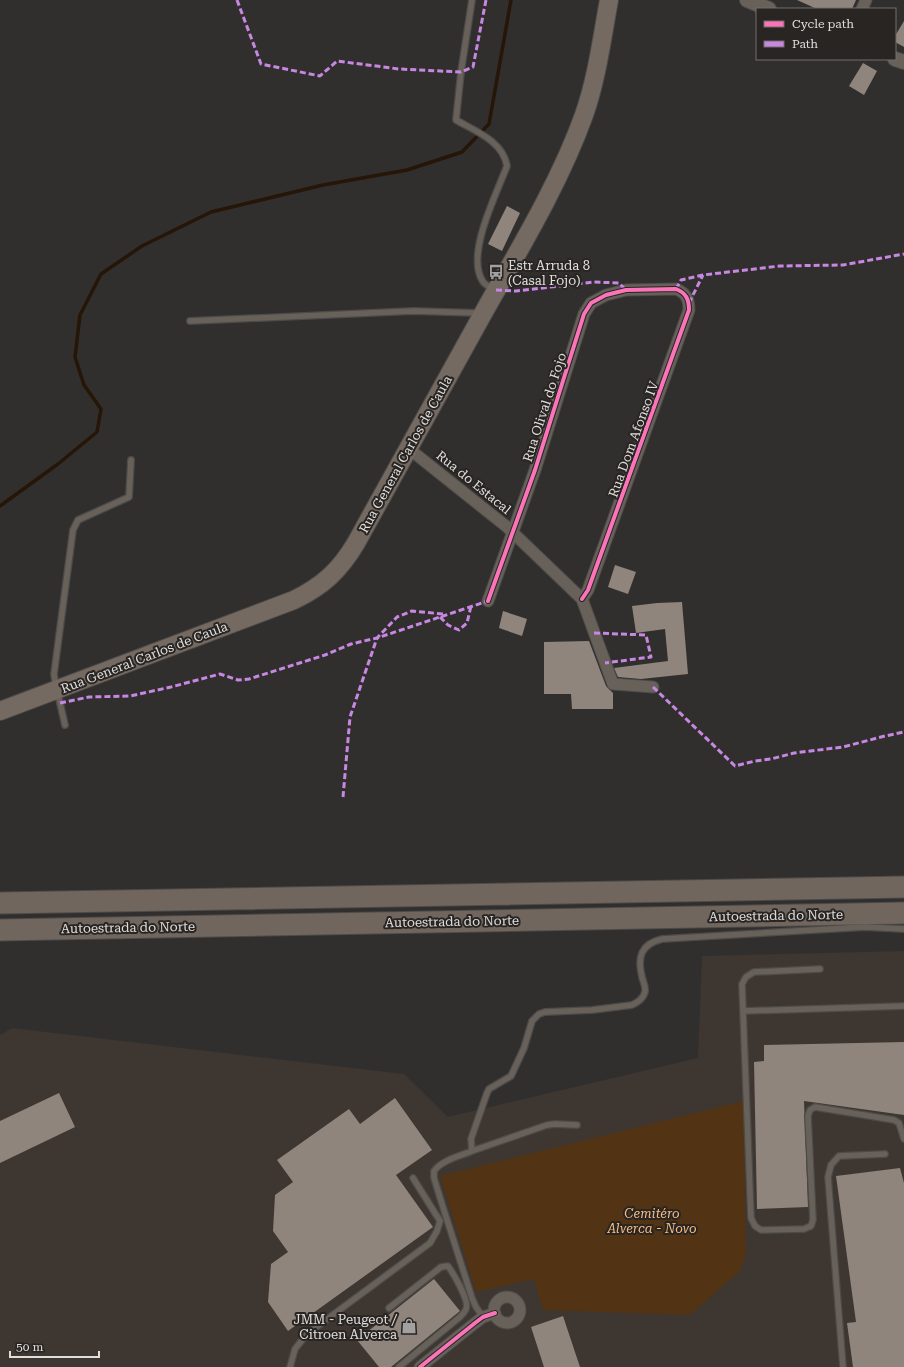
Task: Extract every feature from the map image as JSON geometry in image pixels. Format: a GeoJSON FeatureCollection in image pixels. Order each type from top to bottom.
{"type":"FeatureCollection","features":[{"type":"Feature","properties":{"kind":"highway","name":"Autoestrada do Norte"},"geometry":{"type":"LineString","coordinates":[[0,903],[904,887]]}},
{"type":"Feature","properties":{"kind":"highway","name":"Autoestrada do Norte"},"geometry":{"type":"LineString","coordinates":[[0,930],[904,913]]}},
{"type":"Feature","properties":{"kind":"main road","name":"Rua General Carlos de Caula"},"geometry":{"type":"LineString","coordinates":[[0,711],[294,600],[316,588],[333,575],[349,554],[484,313],[543,204],[572,146],[591,92],[609,0]]}},
{"type":"Feature","properties":{"kind":"street"},"geometry":{"type":"LineString","coordinates":[[747,0],[767,8]]}},
{"type":"Feature","properties":{"kind":"street","name":"Rua Olival do Fojo"},"geometry":{"type":"LineString","coordinates":[[488,601],[535,470],[584,314],[591,303],[606,295],[626,290],[676,288]]}},
{"type":"Feature","properties":{"kind":"street","name":"Rua Dom Afonso IV"},"geometry":{"type":"LineString","coordinates":[[582,599],[591,583],[689,310],[687,297],[676,288]]}},
{"type":"Feature","properties":{"kind":"street","name":"Rua do Estacal"},"geometry":{"type":"LineString","coordinates":[[408,448],[513,533],[582,599],[613,684],[653,687]]}},
{"type":"Feature","properties":{"kind":"street"},"geometry":{"type":"LineString","coordinates":[[420,1367],[483,1317],[495,1313]]}},
{"type":"Feature","properties":{"kind":"lane"},"geometry":{"type":"LineString","coordinates":[[472,0],[461,72],[456,120],[489,139],[502,152],[506,159],[507,166],[480,238],[478,265],[482,280],[484,284],[496,290]]}},
{"type":"Feature","properties":{"kind":"lane"},"geometry":{"type":"LineString","coordinates":[[190,321],[413,311],[484,313]]}},
{"type":"Feature","properties":{"kind":"lane"},"geometry":{"type":"LineString","coordinates":[[65,725],[54,674],[75,524],[78,520],[85,516],[129,497],[131,460]]}},
{"type":"Feature","properties":{"kind":"lane"},"geometry":{"type":"LineString","coordinates":[[472,1151],[471,1140],[487,1093],[489,1089],[511,1076],[524,1048],[529,1026],[535,1017],[545,1012],[598,1009],[632,1005],[638,1002],[645,992],[640,958],[648,944],[653,941],[713,935],[865,927],[904,929]]}},
{"type":"Feature","properties":{"kind":"lane"},"geometry":{"type":"LineString","coordinates":[[820,969],[754,972],[746,977],[742,984],[751,1218],[755,1226],[761,1230],[804,1230],[811,1226],[813,1220],[808,1116],[810,1110],[816,1107],[894,1120],[899,1123],[904,1139]]}},
{"type":"Feature","properties":{"kind":"lane"},"geometry":{"type":"LineString","coordinates":[[743,1011],[904,1006]]}},
{"type":"Feature","properties":{"kind":"lane"},"geometry":{"type":"LineString","coordinates":[[483,1317],[472,1298],[442,1204],[434,1171],[439,1166],[472,1151],[547,1125],[577,1125]]}},
{"type":"Feature","properties":{"kind":"lane"},"geometry":{"type":"LineString","coordinates":[[843,1367],[828,1177],[831,1165],[839,1156],[885,1154]]}},
{"type":"Feature","properties":{"kind":"lane"},"geometry":{"type":"LineString","coordinates":[[290,1367],[295,1349],[307,1334],[430,1243],[437,1231],[440,1221],[413,1178]]}},
{"type":"Feature","properties":{"kind":"lane"},"geometry":{"type":"LineString","coordinates":[[389,1308],[441,1267],[448,1266],[467,1302],[466,1309],[460,1317],[399,1367]]}},
{"type":"Feature","properties":{"kind":"shaded area"},"geometry":{"type":"Polygon","coordinates":[[[904,951],[904,1367],[0,1367],[0,1035],[12,1028],[404,1074],[448,1117],[698,1058],[702,956],[904,951]]]}},
{"type":"Feature","properties":{"kind":"green space","name":"Cemitéro Alverca - Novo"},"geometry":{"type":"Polygon","coordinates":[[[744,1101],[746,1253],[740,1271],[690,1315],[543,1310],[534,1279],[476,1292],[440,1176],[744,1101]]]}},
{"type":"Feature","properties":{"kind":"building"},"geometry":{"type":"Polygon","coordinates":[[[797,0],[856,0],[852,8],[815,8],[797,0]]]}},
{"type":"Feature","properties":{"kind":"building"},"geometry":{"type":"Polygon","coordinates":[[[904,21],[904,47],[896,43],[896,34],[904,21]]]}},
{"type":"Feature","properties":{"kind":"building"},"geometry":{"type":"Polygon","coordinates":[[[863,63],[877,71],[864,95],[849,86],[863,63]]]}},
{"type":"Feature","properties":{"kind":"building"},"geometry":{"type":"Polygon","coordinates":[[[507,206],[520,213],[502,251],[488,244],[507,206]]]}},
{"type":"Feature","properties":{"kind":"building"},"geometry":{"type":"Polygon","coordinates":[[[615,565],[636,572],[628,594],[608,587],[615,565]]]}},
{"type":"Feature","properties":{"kind":"building"},"geometry":{"type":"Polygon","coordinates":[[[682,602],[688,674],[641,679],[618,677],[614,668],[668,661],[665,629],[636,633],[632,606],[682,602]]]}},
{"type":"Feature","properties":{"kind":"building"},"geometry":{"type":"Polygon","coordinates":[[[503,611],[527,619],[522,636],[499,628],[503,611]]]}},
{"type":"Feature","properties":{"kind":"building"},"geometry":{"type":"Polygon","coordinates":[[[589,641],[606,686],[613,693],[613,709],[572,709],[571,694],[544,694],[544,642],[589,641]]]}},
{"type":"Feature","properties":{"kind":"building"},"geometry":{"type":"Polygon","coordinates":[[[904,1042],[904,1115],[804,1101],[808,1207],[757,1209],[754,1062],[764,1061],[764,1045],[904,1042]]]}},
{"type":"Feature","properties":{"kind":"building"},"geometry":{"type":"Polygon","coordinates":[[[59,1093],[75,1127],[0,1163],[0,1121],[59,1093]]]}},
{"type":"Feature","properties":{"kind":"building"},"geometry":{"type":"Polygon","coordinates":[[[395,1098],[432,1150],[396,1175],[433,1227],[288,1331],[268,1302],[271,1264],[288,1252],[273,1231],[275,1195],[293,1182],[277,1160],[349,1109],[360,1124],[395,1098]]]}},
{"type":"Feature","properties":{"kind":"building"},"geometry":{"type":"Polygon","coordinates":[[[900,1168],[904,1183],[904,1367],[853,1367],[847,1323],[856,1322],[836,1176],[900,1168]]]}},
{"type":"Feature","properties":{"kind":"building","name":"JMM - Peugeot / Citroen Alverca"},"geometry":{"type":"Polygon","coordinates":[[[434,1279],[460,1311],[391,1367],[379,1367],[357,1340],[434,1279]]]}},
{"type":"Feature","properties":{"kind":"building"},"geometry":{"type":"Polygon","coordinates":[[[563,1316],[580,1367],[544,1367],[531,1327],[563,1316]]]}},
{"type":"Feature","properties":{"kind":"waterway"},"geometry":{"type":"LineString","coordinates":[[0,506],[58,464],[97,432],[101,409],[84,385],[75,357],[80,315],[101,274],[142,246],[211,212],[323,185],[407,170],[462,152],[489,124],[511,0]]}},
{"type":"Feature","properties":{"kind":"marked path"},"geometry":{"type":"LineString","coordinates":[[237,0],[261,64],[320,76],[337,61],[399,69],[461,72],[473,67],[486,0]]}},
{"type":"Feature","properties":{"kind":"marked path"},"geometry":{"type":"LineString","coordinates":[[676,289],[681,280],[703,275],[780,266],[843,265],[904,254]]}},
{"type":"Feature","properties":{"kind":"marked path"},"geometry":{"type":"LineString","coordinates":[[689,303],[703,275]]}},
{"type":"Feature","properties":{"kind":"marked path"},"geometry":{"type":"LineString","coordinates":[[496,290],[516,291],[594,282],[619,283],[626,290]]}},
{"type":"Feature","properties":{"kind":"marked path"},"geometry":{"type":"LineString","coordinates":[[60,703],[89,697],[130,696],[220,674],[238,680],[249,679],[325,655],[351,644],[377,638],[488,601]]}},
{"type":"Feature","properties":{"kind":"marked path"},"geometry":{"type":"LineString","coordinates":[[440,617],[448,625],[459,630],[467,623],[471,606]]}},
{"type":"Feature","properties":{"kind":"marked path"},"geometry":{"type":"LineString","coordinates":[[343,797],[350,717],[377,638],[397,617],[412,611],[443,614]]}},
{"type":"Feature","properties":{"kind":"marked path"},"geometry":{"type":"LineString","coordinates":[[594,633],[646,635],[651,657],[605,663]]}},
{"type":"Feature","properties":{"kind":"marked path"},"geometry":{"type":"LineString","coordinates":[[653,687],[735,766],[794,753],[843,747],[904,732]]}},
{"type":"Feature","properties":{"kind":"cycle path"},"geometry":{"type":"LineString","coordinates":[[488,601],[535,470],[584,314],[591,303],[606,295],[626,290],[676,289],[682,292],[686,297],[689,310],[588,590],[582,599]]}},
{"type":"Feature","properties":{"kind":"cycle path"},"geometry":{"type":"LineString","coordinates":[[420,1367],[483,1317],[495,1313]]}},
{"type":"Feature","properties":{"kind":"place","name":"Estr Arruda 8 (Casal Fojo)"},"geometry":{"type":"Point","coordinates":[496,272]}},
{"type":"Feature","properties":{"kind":"place","name":"JMM - Peugeot / Citroen Alverca"},"geometry":{"type":"Point","coordinates":[409,1326]}}]}
